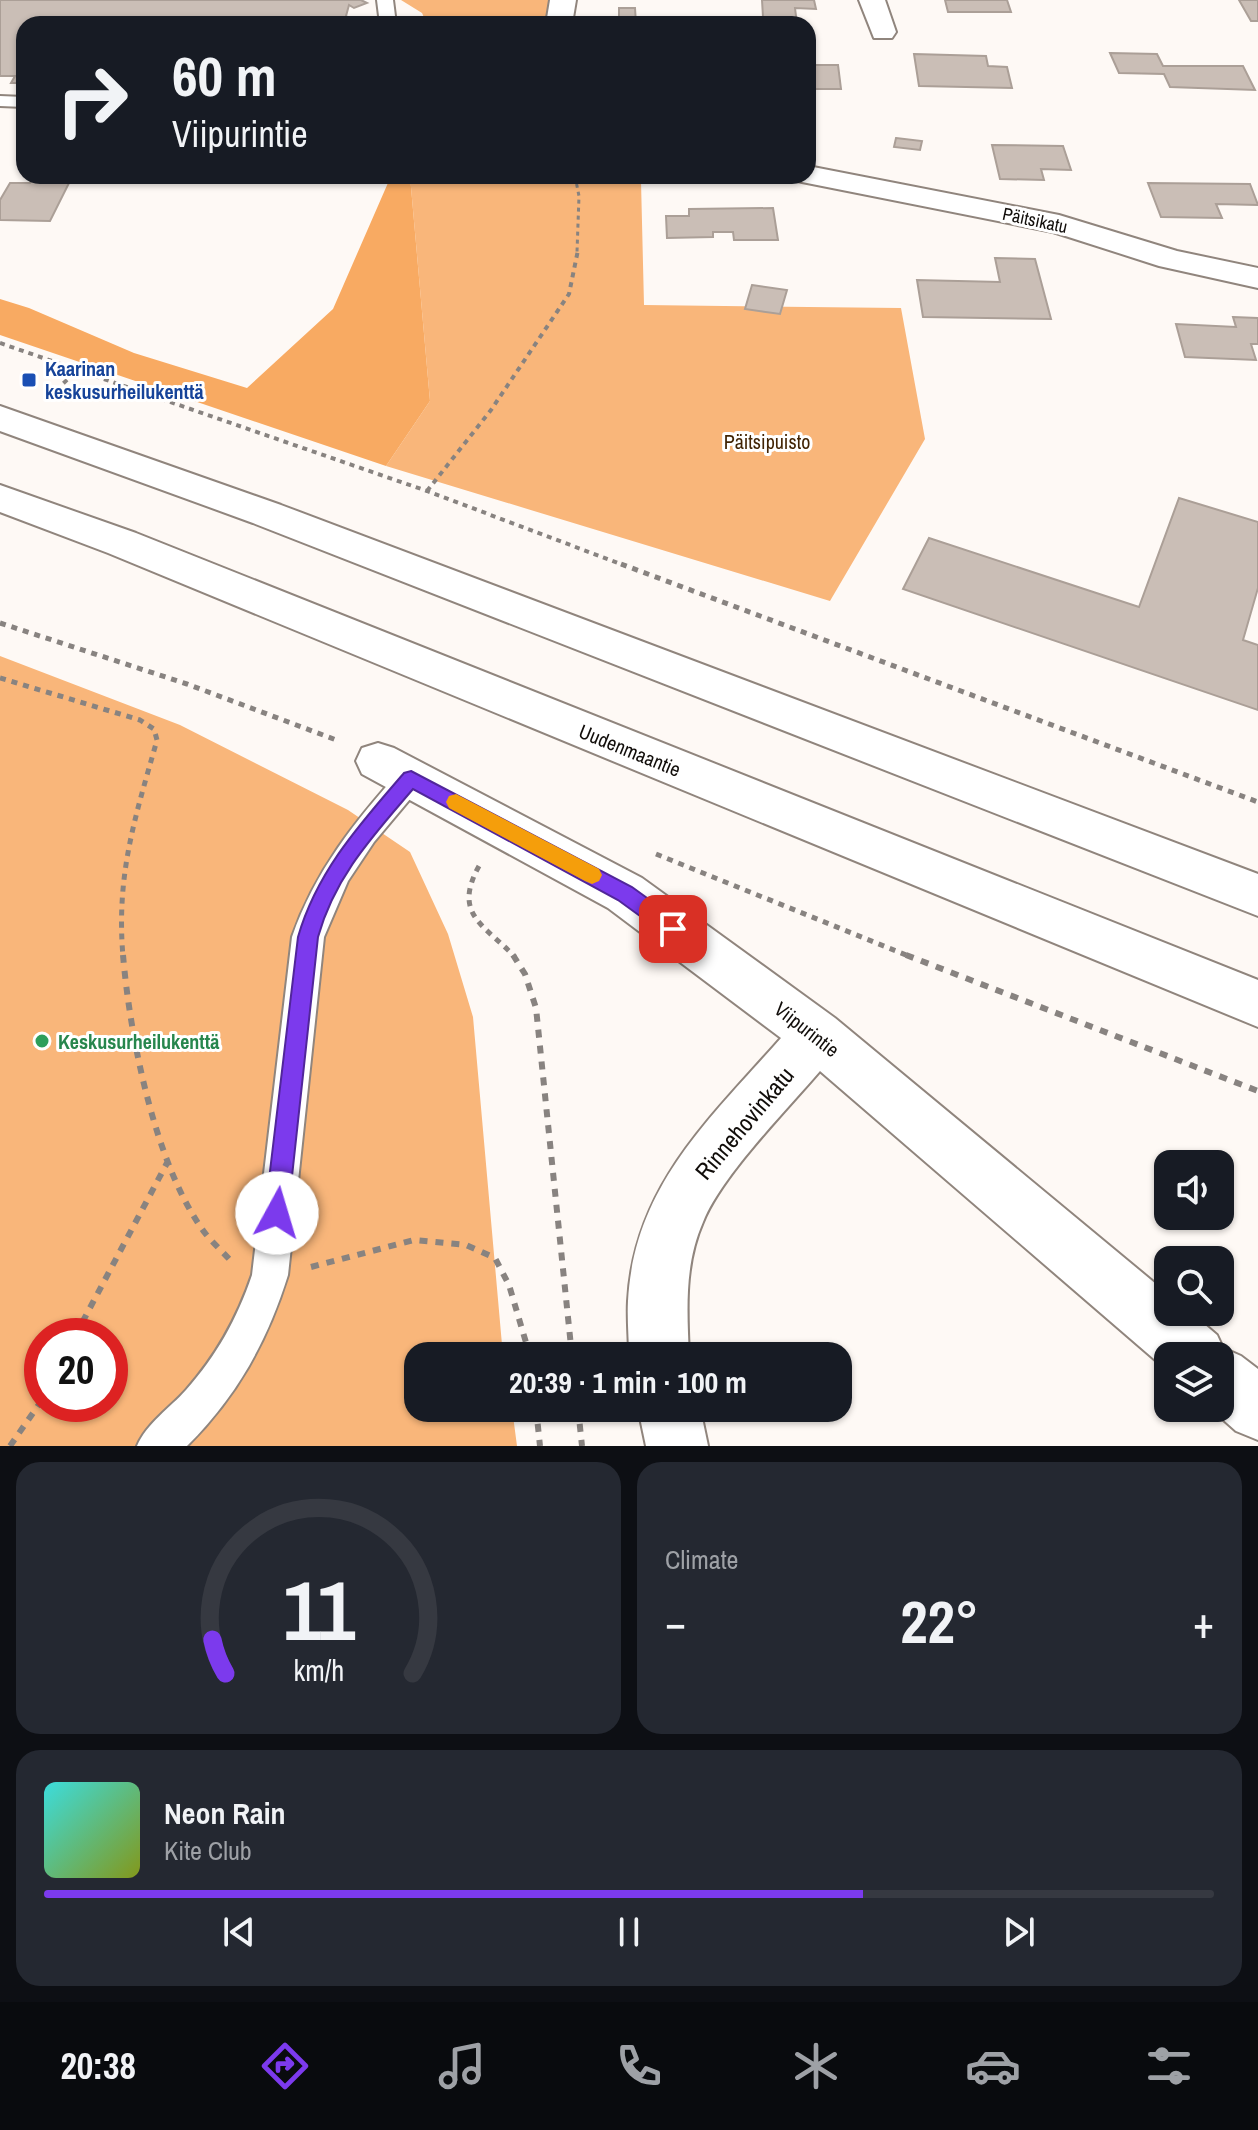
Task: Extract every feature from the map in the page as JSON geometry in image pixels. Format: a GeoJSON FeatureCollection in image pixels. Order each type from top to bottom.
{"type":"FeatureCollection","features":[{"type":"Feature","properties":{"kind":"main road"},"geometry":{"type":"LineString","coordinates":[[872,0],[883,32]]}},
{"type":"Feature","properties":{"kind":"main road","name":"Päitsikatu"},"geometry":{"type":"LineString","coordinates":[[816,177],[1059,224],[1170,259],[1258,278]]}},
{"type":"Feature","properties":{"kind":"main road"},"geometry":{"type":"LineString","coordinates":[[0,418],[267,514],[1258,895]]}},
{"type":"Feature","properties":{"kind":"main road","name":"Uudenmaantie"},"geometry":{"type":"LineString","coordinates":[[0,498],[122,543],[1258,1004]]}},
{"type":"Feature","properties":{"kind":"main road","name":"Viipurintie"},"geometry":{"type":"LineString","coordinates":[[379,757],[625,893],[817,1035],[1179,1342]]}},
{"type":"Feature","properties":{"kind":"main road","name":"Rinnehovinkatu"},"geometry":{"type":"LineString","coordinates":[[658,1342],[657,1300],[664,1253],[678,1210],[699,1173],[817,1035]]}},
{"type":"Feature","properties":{"kind":"main road"},"geometry":{"type":"LineString","coordinates":[[1234,1389],[1258,1409]]}},
{"type":"Feature","properties":{"kind":"main road"},"geometry":{"type":"LineString","coordinates":[[672,1422],[677,1446]]}},
{"type":"Feature","properties":{"kind":"lane"},"geometry":{"type":"LineString","coordinates":[[157,1446],[174,1432],[224,1374],[252,1327],[270,1275],[308,937],[317,904],[349,850],[379,757]]}},
{"type":"Feature","properties":{"kind":"path"},"geometry":{"type":"LineString","coordinates":[[427,491],[491,410],[569,294],[579,244],[577,184]]}},
{"type":"Feature","properties":{"kind":"path"},"geometry":{"type":"LineString","coordinates":[[0,343],[427,491],[1258,802]]}},
{"type":"Feature","properties":{"kind":"path"},"geometry":{"type":"LineString","coordinates":[[56,390],[80,369]]}},
{"type":"Feature","properties":{"kind":"path"},"geometry":{"type":"LineString","coordinates":[[0,623],[187,684],[379,757]]}},
{"type":"Feature","properties":{"kind":"path"},"geometry":{"type":"LineString","coordinates":[[0,678],[140,720],[154,729],[157,740],[127,845],[119,927],[123,969],[141,1062],[168,1162],[190,1210],[213,1248],[243,1270],[270,1275],[306,1269],[414,1240],[466,1245],[495,1258],[509,1285],[526,1342]]}},
{"type":"Feature","properties":{"kind":"path"},"geometry":{"type":"LineString","coordinates":[[507,829],[469,881],[467,901],[474,921],[515,957],[528,978],[536,1008],[571,1342]]}},
{"type":"Feature","properties":{"kind":"path"},"geometry":{"type":"LineString","coordinates":[[647,850],[897,952],[1258,1091]]}},
{"type":"Feature","properties":{"kind":"path"},"geometry":{"type":"LineString","coordinates":[[85,1318],[168,1162]]}},
{"type":"Feature","properties":{"kind":"path"},"geometry":{"type":"LineString","coordinates":[[10,1446],[27,1422]]}},
{"type":"Feature","properties":{"kind":"path"},"geometry":{"type":"LineString","coordinates":[[537,1422],[540,1446]]}},
{"type":"Feature","properties":{"kind":"path"},"geometry":{"type":"LineString","coordinates":[[579,1422],[582,1446]]}},
{"type":"Feature","properties":{"kind":"green space"},"geometry":{"type":"Polygon","coordinates":[[[401,0],[554,0],[551,16],[423,16],[401,0]]]}},
{"type":"Feature","properties":{"kind":"green space","name":"Päitsipuisto"},"geometry":{"type":"Polygon","coordinates":[[[411,184],[641,184],[644,305],[901,308],[925,439],[830,601],[386,466],[430,401],[411,184]]]}},
{"type":"Feature","properties":{"kind":"green space"},"geometry":{"type":"Polygon","coordinates":[[[0,656],[180,725],[348,810],[410,852],[448,934],[473,1017],[502,1342],[404,1342],[404,1422],[514,1422],[517,1446],[0,1446],[0,656]]]}},
{"type":"Feature","properties":{"kind":"shaded area"},"geometry":{"type":"Polygon","coordinates":[[[388,184],[411,184],[430,401],[386,466],[0,335],[0,299],[29,308],[134,353],[247,388],[333,309],[388,184]]]}},
{"type":"Feature","properties":{"kind":"building"},"geometry":{"type":"Polygon","coordinates":[[[0,0],[361,0],[367,3],[354,8],[349,5],[346,16],[16,16],[16,83],[11,83],[15,76],[0,76],[0,0]]]}},
{"type":"Feature","properties":{"kind":"building"},"geometry":{"type":"Polygon","coordinates":[[[762,0],[814,0],[816,9],[795,8],[796,16],[763,16],[762,0]]]}},
{"type":"Feature","properties":{"kind":"building"},"geometry":{"type":"Polygon","coordinates":[[[945,0],[1007,0],[1011,12],[948,12],[945,0]]]}},
{"type":"Feature","properties":{"kind":"building"},"geometry":{"type":"Polygon","coordinates":[[[1239,0],[1258,0],[1258,21],[1251,21],[1239,0]]]}},
{"type":"Feature","properties":{"kind":"building"},"geometry":{"type":"Polygon","coordinates":[[[619,8],[635,8],[636,16],[619,16],[619,8]]]}},
{"type":"Feature","properties":{"kind":"building"},"geometry":{"type":"Polygon","coordinates":[[[1110,53],[1157,54],[1163,66],[1243,66],[1255,90],[1170,87],[1164,74],[1119,73],[1110,53]]]}},
{"type":"Feature","properties":{"kind":"building"},"geometry":{"type":"Polygon","coordinates":[[[914,54],[986,56],[988,66],[1007,67],[1012,88],[919,86],[914,54]]]}},
{"type":"Feature","properties":{"kind":"building"},"geometry":{"type":"Polygon","coordinates":[[[816,65],[838,65],[841,89],[816,89],[816,65]]]}},
{"type":"Feature","properties":{"kind":"building"},"geometry":{"type":"Polygon","coordinates":[[[896,138],[922,141],[920,150],[894,147],[896,138]]]}},
{"type":"Feature","properties":{"kind":"building"},"geometry":{"type":"Polygon","coordinates":[[[992,145],[1063,146],[1071,170],[1041,169],[1044,180],[1000,179],[992,145]]]}},
{"type":"Feature","properties":{"kind":"building"},"geometry":{"type":"Polygon","coordinates":[[[10,183],[68,184],[50,221],[0,220],[0,200],[10,183]]]}},
{"type":"Feature","properties":{"kind":"building"},"geometry":{"type":"Polygon","coordinates":[[[1148,183],[1250,184],[1258,205],[1216,204],[1222,218],[1161,217],[1148,183]]]}},
{"type":"Feature","properties":{"kind":"building"},"geometry":{"type":"Polygon","coordinates":[[[773,208],[778,240],[734,240],[733,232],[713,232],[713,237],[667,238],[666,216],[689,216],[689,209],[773,208]]]}},
{"type":"Feature","properties":{"kind":"building"},"geometry":{"type":"Polygon","coordinates":[[[995,258],[1035,259],[1051,319],[923,317],[917,280],[1000,282],[995,258]]]}},
{"type":"Feature","properties":{"kind":"building"},"geometry":{"type":"Polygon","coordinates":[[[752,285],[787,290],[780,314],[745,309],[752,285]]]}},
{"type":"Feature","properties":{"kind":"building"},"geometry":{"type":"Polygon","coordinates":[[[1233,317],[1258,318],[1258,344],[1251,344],[1256,360],[1185,357],[1176,324],[1236,327],[1233,317]]]}},
{"type":"Feature","properties":{"kind":"building"},"geometry":{"type":"Polygon","coordinates":[[[1179,498],[1258,522],[1258,588],[1243,640],[1258,645],[1258,710],[903,589],[929,538],[1139,607],[1179,498]]]}},
{"type":"Feature","properties":{"kind":"slow traffic"},"geometry":{"type":"LineString","coordinates":[[456,802],[592,875]]}},
{"type":"Feature","properties":{"kind":"place","name":"Kaarinan keskusurheilukenttä"},"geometry":{"type":"Point","coordinates":[29,380]}},
{"type":"Feature","properties":{"kind":"place","name":"Keskusurheilukenttä"},"geometry":{"type":"Point","coordinates":[42,1041]}},
{"type":"Feature","properties":{"kind":"route"},"geometry":{"type":"LineString","coordinates":[[277,1213],[308,937],[317,904],[349,850],[411,778],[625,893],[673,929]]}}]}
